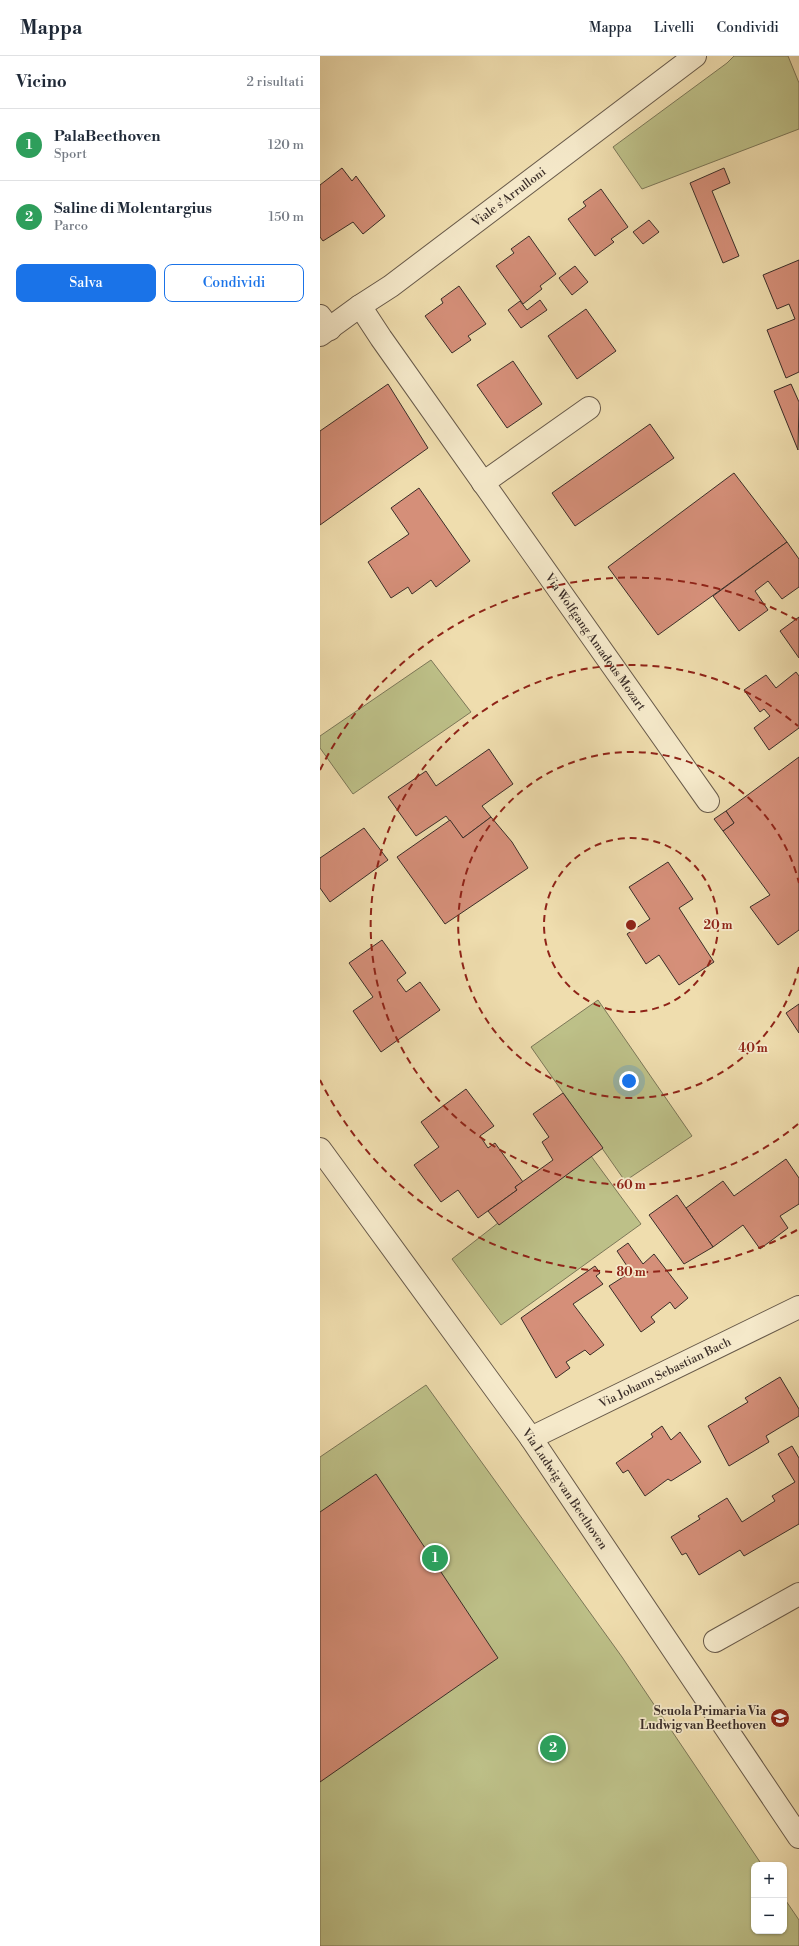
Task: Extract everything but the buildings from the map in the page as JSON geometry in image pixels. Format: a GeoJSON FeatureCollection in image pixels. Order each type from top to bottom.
{"type":"FeatureCollection","features":[{"type":"Feature","properties":{"kind":"street","name":"Viale s'Arrulloni"},"geometry":{"type":"LineString","coordinates":[[323,327],[392,286],[696,56]]}},
{"type":"Feature","properties":{"kind":"street","name":"Via Wolfgang Amadeus Mozart"},"geometry":{"type":"LineString","coordinates":[[360,306],[708,801]]}},
{"type":"Feature","properties":{"kind":"street"},"geometry":{"type":"LineString","coordinates":[[483,483],[589,408]]}},
{"type":"Feature","properties":{"kind":"street","name":"Via Ludwig van Beethoven"},"geometry":{"type":"LineString","coordinates":[[320,1149],[531,1438],[799,1836]]}},
{"type":"Feature","properties":{"kind":"street","name":"Via Johann Sebastian Bach"},"geometry":{"type":"LineString","coordinates":[[531,1438],[799,1307]]}},
{"type":"Feature","properties":{"kind":"street"},"geometry":{"type":"LineString","coordinates":[[715,1641],[799,1594]]}},
{"type":"Feature","properties":{"kind":"green space"},"geometry":{"type":"Polygon","coordinates":[[[734,56],[788,56],[799,83],[799,129],[642,189],[613,147],[727,63],[734,56]]]}},
{"type":"Feature","properties":{"kind":"green space"},"geometry":{"type":"Polygon","coordinates":[[[431,660],[471,712],[353,794],[320,748],[320,736],[431,660]]]}},
{"type":"Feature","properties":{"kind":"green space"},"geometry":{"type":"Polygon","coordinates":[[[598,1000],[692,1136],[625,1181],[531,1047],[598,1000]]]}},
{"type":"Feature","properties":{"kind":"green space"},"geometry":{"type":"Polygon","coordinates":[[[591,1156],[641,1224],[501,1325],[452,1259],[498,1223],[591,1156]]]}},
{"type":"Feature","properties":{"kind":"green space"},"geometry":{"type":"Polygon","coordinates":[[[426,1385],[622,1657],[760,1862],[751,1862],[751,1934],[787,1934],[787,1902],[799,1920],[799,1946],[320,1946],[320,1457],[426,1385]]]}},
{"type":"Feature","properties":{"kind":"place","name":"PalaBeethoven"},"geometry":{"type":"Point","coordinates":[435,1558]}},
{"type":"Feature","properties":{"kind":"place","name":"Scuola Primaria Via Ludwig van Beethoven"},"geometry":{"type":"Point","coordinates":[780,1718]}},
{"type":"Feature","properties":{"kind":"place","name":"Saline di Molentargius"},"geometry":{"type":"Point","coordinates":[553,1748]}}]}
